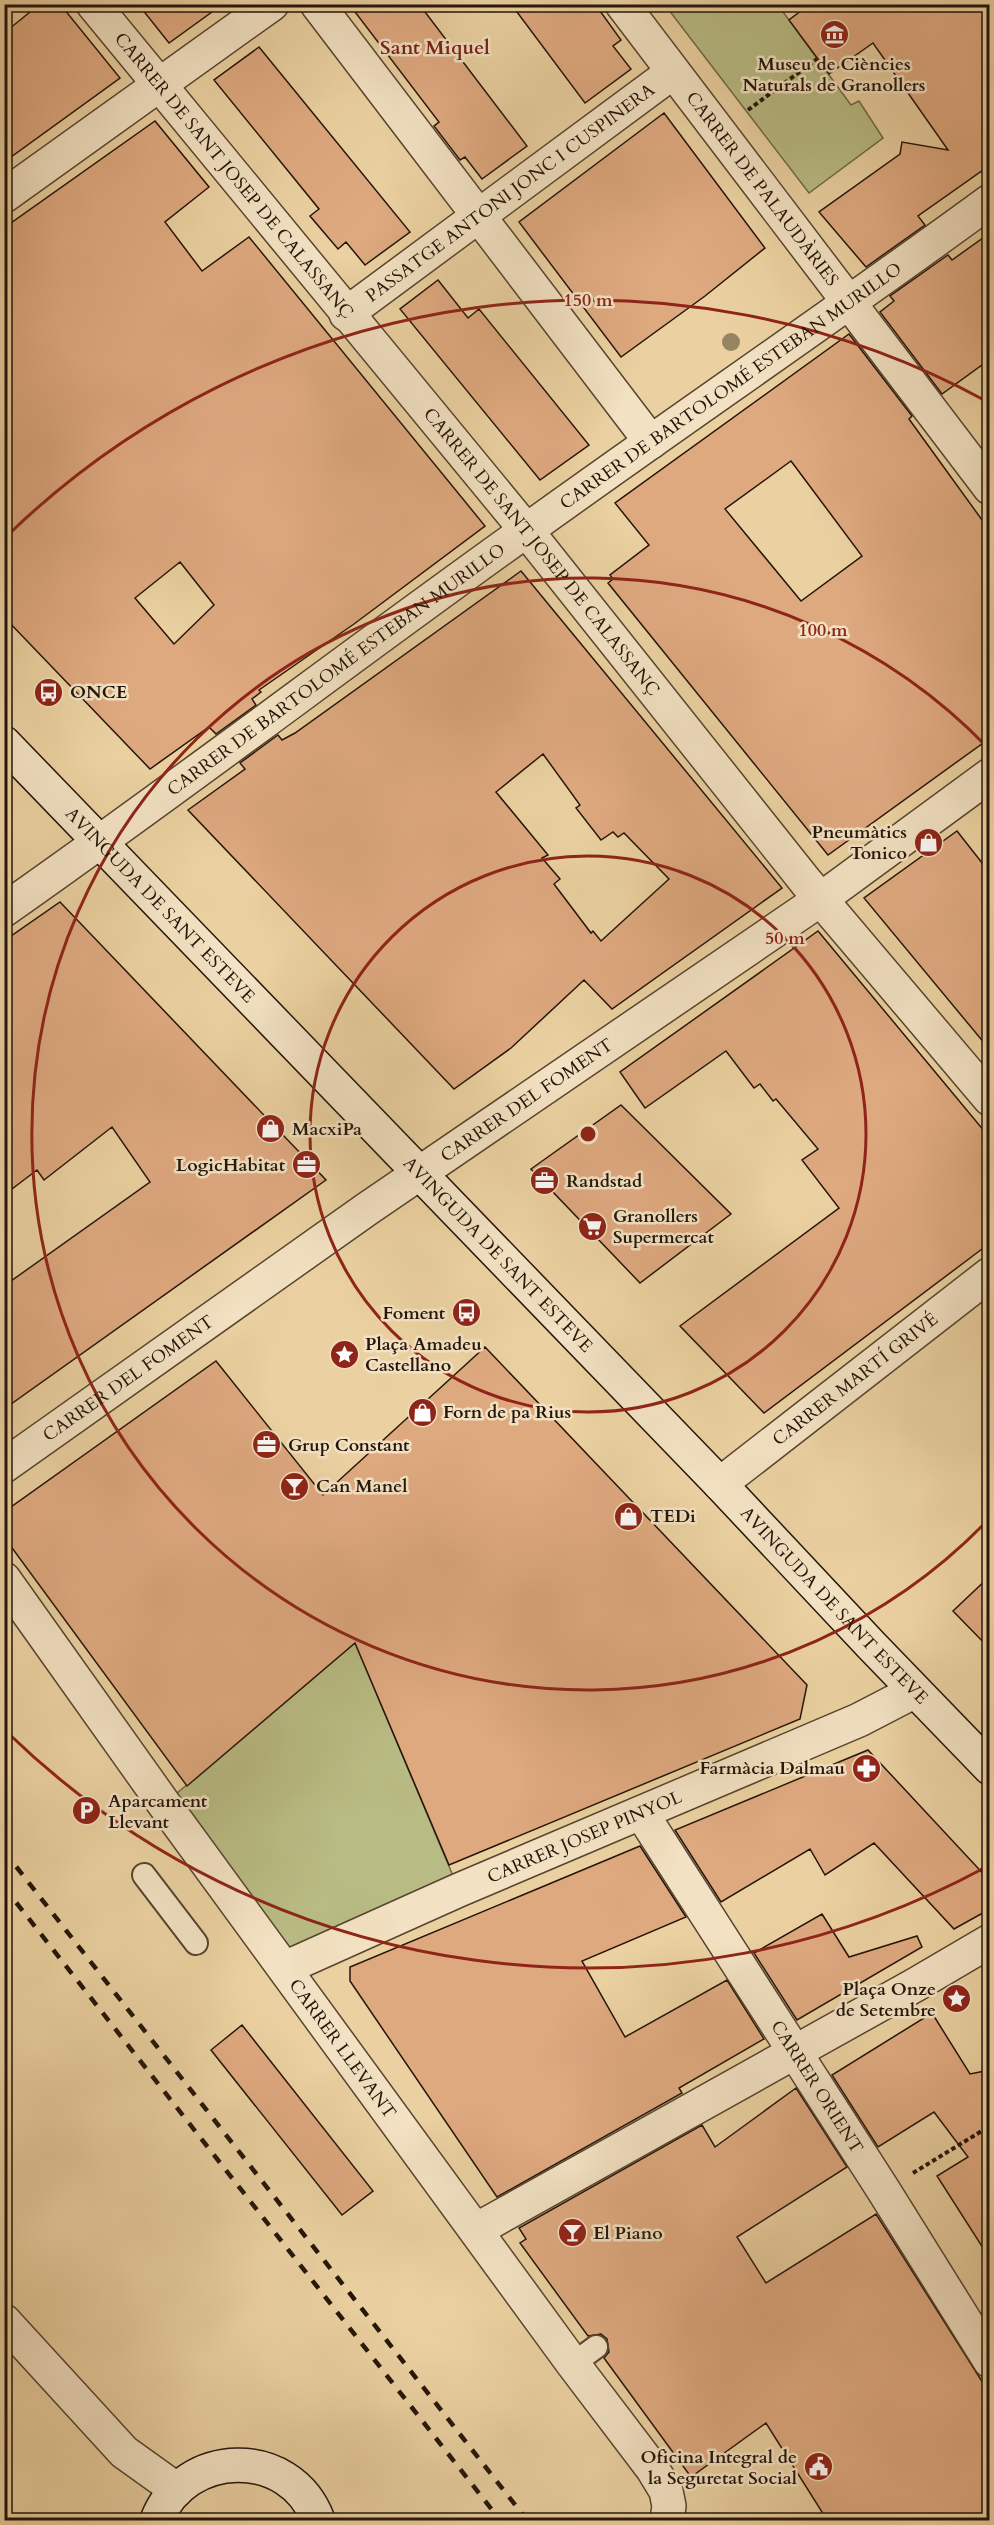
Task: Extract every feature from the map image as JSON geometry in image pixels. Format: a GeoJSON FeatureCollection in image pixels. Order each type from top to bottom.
{"type":"FeatureCollection","features":[{"type":"Feature","properties":{"kind":"street","name":"CARRER DE SANT JOSEP DE CALASSANÇ"},"geometry":{"type":"LineString","coordinates":[[93,4],[526,530],[821,899],[990,1099]]}},
{"type":"Feature","properties":{"kind":"street"},"geometry":{"type":"LineString","coordinates":[[4,196],[272,4]]}},
{"type":"Feature","properties":{"kind":"street"},"geometry":{"type":"LineString","coordinates":[[317,4],[651,442]]}},
{"type":"Feature","properties":{"kind":"street","name":"CARRER DE PALAUDÀRIES"},"geometry":{"type":"LineString","coordinates":[[622,4],[990,488]]}},
{"type":"Feature","properties":{"kind":"street","name":"PASSATGE ANTONI JONC I CUSPINERA"},"geometry":{"type":"LineString","coordinates":[[346,314],[673,72]]}},
{"type":"Feature","properties":{"kind":"street","name":"CARRER DE BARTOLOMÉ ESTEBAN MURILLO"},"geometry":{"type":"LineString","coordinates":[[4,910],[526,530],[850,304],[990,201]]}},
{"type":"Feature","properties":{"kind":"street","name":"AVINGUDA DE SANT ESTEVE"},"geometry":{"type":"LineString","coordinates":[[4,743],[420,1172],[990,1768]]}},
{"type":"Feature","properties":{"kind":"street","name":"CARRER DEL FOMENT"},"geometry":{"type":"LineString","coordinates":[[4,1466],[420,1172],[821,899],[990,775]]}},
{"type":"Feature","properties":{"kind":"street","name":"CARRER MARTÍ GRIVÉ"},"geometry":{"type":"LineString","coordinates":[[720,1484],[990,1274]]}},
{"type":"Feature","properties":{"kind":"street","name":"CARRER LLEVANT"},"geometry":{"type":"LineString","coordinates":[[4,1580],[164,1804],[476,2230],[584,2355],[666,2491],[669,2506],[667,2520]]}},
{"type":"Feature","properties":{"kind":"street","name":"CARRER JOSEP PINYOL"},"geometry":{"type":"LineString","coordinates":[[285,1968],[459,1890],[859,1720],[915,1691]]}},
{"type":"Feature","properties":{"kind":"street","name":"CARRER ORIENT"},"geometry":{"type":"LineString","coordinates":[[642,1814],[795,2051],[990,2361]]}},
{"type":"Feature","properties":{"kind":"street"},"geometry":{"type":"LineString","coordinates":[[476,2230],[990,1941]]}},
{"type":"Feature","properties":{"kind":"street"},"geometry":{"type":"LineString","coordinates":[[4,2321],[124,2452],[158,2509],[204,2471],[242,2465],[270,2470],[300,2488],[319,2520]]}},
{"type":"Feature","properties":{"kind":"lane"},"geometry":{"type":"LineString","coordinates":[[144,1875],[196,1943]]}},
{"type":"Feature","properties":{"kind":"path"},"geometry":{"type":"LineString","coordinates":[[719,132],[817,59]]}},
{"type":"Feature","properties":{"kind":"path"},"geometry":{"type":"LineString","coordinates":[[884,2191],[990,2126]]}},
{"type":"Feature","properties":{"kind":"green space"},"geometry":{"type":"Polygon","coordinates":[[[665,5],[778,5],[851,105],[859,101],[883,138],[809,193],[665,5]]]}},
{"type":"Feature","properties":{"kind":"green space"},"geometry":{"type":"Polygon","coordinates":[[[355,1643],[459,1890],[285,1968],[164,1804],[355,1643]]]}},
{"type":"Feature","properties":{"kind":"building"},"geometry":{"type":"Polygon","coordinates":[[[40,4],[60,4],[120,78],[4,162],[4,33],[40,4]]]}},
{"type":"Feature","properties":{"kind":"building"},"geometry":{"type":"Polygon","coordinates":[[[138,4],[223,4],[169,43],[138,4]]]}},
{"type":"Feature","properties":{"kind":"building"},"geometry":{"type":"Polygon","coordinates":[[[349,4],[419,4],[527,146],[482,179],[465,157],[460,160],[434,126],[439,122],[349,4]]]}},
{"type":"Feature","properties":{"kind":"building"},"geometry":{"type":"Polygon","coordinates":[[[511,4],[595,4],[621,40],[613,46],[631,69],[585,103],[511,4]]]}},
{"type":"Feature","properties":{"kind":"building"},"geometry":{"type":"Polygon","coordinates":[[[810,4],[990,4],[990,165],[918,216],[925,225],[866,267],[819,212],[900,154],[902,142],[948,150],[873,43],[829,74],[789,20],[810,4]]]}},
{"type":"Feature","properties":{"kind":"building"},"geometry":{"type":"Polygon","coordinates":[[[259,47],[410,232],[365,265],[346,242],[338,249],[310,216],[319,209],[214,80],[259,47]]]}},
{"type":"Feature","properties":{"kind":"building"},"geometry":{"type":"Polygon","coordinates":[[[664,113],[765,248],[705,296],[621,357],[519,222],[664,113]]]}},
{"type":"Feature","properties":{"kind":"building"},"geometry":{"type":"Polygon","coordinates":[[[155,121],[209,187],[165,222],[202,271],[249,237],[485,526],[354,624],[259,690],[261,692],[252,699],[256,705],[216,734],[209,727],[150,769],[4,617],[4,228],[155,121]],[[180,562],[135,598],[174,644],[214,605],[180,562]]]}},
{"type":"Feature","properties":{"kind":"building"},"geometry":{"type":"Polygon","coordinates":[[[990,233],[990,359],[942,394],[880,312],[894,301],[890,296],[948,255],[952,260],[990,233]]]}},
{"type":"Feature","properties":{"kind":"building"},"geometry":{"type":"Polygon","coordinates":[[[438,280],[468,318],[479,309],[589,445],[540,480],[400,309],[438,280]]]}},
{"type":"Feature","properties":{"kind":"building"},"geometry":{"type":"Polygon","coordinates":[[[849,334],[912,416],[909,419],[990,531],[990,738],[828,855],[608,583],[613,579],[610,575],[649,545],[615,503],[849,334]],[[791,461],[725,509],[801,601],[862,556],[791,461]]]}},
{"type":"Feature","properties":{"kind":"building"},"geometry":{"type":"Polygon","coordinates":[[[521,571],[782,888],[612,1009],[584,980],[511,1048],[454,1089],[188,810],[245,769],[240,763],[278,735],[282,740],[521,571]],[[543,754],[496,792],[548,855],[542,858],[560,879],[554,884],[591,933],[593,931],[601,941],[669,879],[624,833],[618,837],[613,832],[601,840],[576,808],[580,805],[543,754]]]}},
{"type":"Feature","properties":{"kind":"building"},"geometry":{"type":"Polygon","coordinates":[[[957,831],[990,873],[990,1050],[864,898],[957,831]]]}},
{"type":"Feature","properties":{"kind":"building"},"geometry":{"type":"Polygon","coordinates":[[[60,902],[326,1180],[4,1409],[4,1286],[150,1182],[112,1127],[44,1180],[37,1170],[4,1195],[4,941],[60,902]]]}},
{"type":"Feature","properties":{"kind":"building"},"geometry":{"type":"Polygon","coordinates":[[[818,931],[990,1138],[990,1243],[764,1413],[680,1326],[839,1208],[802,1160],[818,1149],[776,1099],[773,1101],[760,1084],[754,1088],[726,1051],[645,1108],[620,1072],[818,931]]]}},
{"type":"Feature","properties":{"kind":"building"},"geometry":{"type":"Polygon","coordinates":[[[621,1105],[731,1214],[640,1283],[531,1169],[621,1105]]]}},
{"type":"Feature","properties":{"kind":"building"},"geometry":{"type":"Polygon","coordinates":[[[485,1347],[807,1685],[800,1719],[449,1865],[355,1643],[187,1786],[4,1537],[4,1512],[216,1361],[323,1495],[485,1347]]]}},
{"type":"Feature","properties":{"kind":"building"},"geometry":{"type":"Polygon","coordinates":[[[990,1576],[990,1649],[953,1611],[990,1576]]]}},
{"type":"Feature","properties":{"kind":"building"},"geometry":{"type":"Polygon","coordinates":[[[868,1750],[990,1881],[990,1909],[954,1929],[874,1843],[825,1875],[810,1849],[721,1902],[675,1830],[868,1750]]]}},
{"type":"Feature","properties":{"kind":"building"},"geometry":{"type":"Polygon","coordinates":[[[640,1846],[686,1917],[582,1961],[625,2037],[727,1980],[764,2039],[679,2088],[682,2093],[497,2197],[350,1981],[350,1967],[640,1846]]]}},
{"type":"Feature","properties":{"kind":"building"},"geometry":{"type":"Polygon","coordinates":[[[822,1914],[849,1957],[917,1936],[922,1947],[797,2020],[754,1953],[822,1914]]]}},
{"type":"Feature","properties":{"kind":"building"},"geometry":{"type":"Polygon","coordinates":[[[932,2013],[970,2074],[990,2070],[990,2259],[937,2176],[968,2157],[934,2112],[878,2147],[832,2075],[932,2013]]]}},
{"type":"Feature","properties":{"kind":"building"},"geometry":{"type":"Polygon","coordinates":[[[242,2025],[373,2191],[342,2215],[211,2050],[242,2025]]]}},
{"type":"Feature","properties":{"kind":"building"},"geometry":{"type":"Polygon","coordinates":[[[796,2088],[847,2167],[737,2237],[766,2283],[876,2214],[990,2394],[990,2520],[827,2520],[766,2423],[691,2477],[604,2358],[609,2352],[607,2339],[601,2334],[588,2336],[520,2243],[526,2239],[519,2228],[702,2125],[715,2147],[796,2088]]]}},
{"type":"Feature","properties":{"kind":"railway"},"geometry":{"type":"LineString","coordinates":[[4,1851],[527,2520]]}},
{"type":"Feature","properties":{"kind":"railway"},"geometry":{"type":"LineString","coordinates":[[4,1887],[500,2520]]}},
{"type":"Feature","properties":{"kind":"place","name":"Museu de Ciències Naturals de Granollers"},"geometry":{"type":"Point","coordinates":[834,35]}},
{"type":"Feature","properties":{"kind":"place","name":"ONCE"},"geometry":{"type":"Point","coordinates":[49,692]}},
{"type":"Feature","properties":{"kind":"place","name":"Pneumàtics Tonico"},"geometry":{"type":"Point","coordinates":[928,842]}},
{"type":"Feature","properties":{"kind":"place","name":"MacxiPa"},"geometry":{"type":"Point","coordinates":[271,1129]}},
{"type":"Feature","properties":{"kind":"place","name":"LogicHabitat"},"geometry":{"type":"Point","coordinates":[306,1165]}},
{"type":"Feature","properties":{"kind":"place","name":"Randstad"},"geometry":{"type":"Point","coordinates":[545,1181]}},
{"type":"Feature","properties":{"kind":"place","name":"Granollers Supermercat"},"geometry":{"type":"Point","coordinates":[592,1226]}},
{"type":"Feature","properties":{"kind":"place","name":"Foment"},"geometry":{"type":"Point","coordinates":[466,1313]}},
{"type":"Feature","properties":{"kind":"place","name":"Plaça Amadeu Castellano"},"geometry":{"type":"Point","coordinates":[344,1354]}},
{"type":"Feature","properties":{"kind":"place","name":"Forn de pa Rius"},"geometry":{"type":"Point","coordinates":[422,1412]}},
{"type":"Feature","properties":{"kind":"place","name":"Grup Constant"},"geometry":{"type":"Point","coordinates":[267,1445]}},
{"type":"Feature","properties":{"kind":"place","name":"Can Manel"},"geometry":{"type":"Point","coordinates":[295,1486]}},
{"type":"Feature","properties":{"kind":"place","name":"TEDi"},"geometry":{"type":"Point","coordinates":[629,1516]}},
{"type":"Feature","properties":{"kind":"place","name":"Farmàcia Dalmau"},"geometry":{"type":"Point","coordinates":[866,1768]}},
{"type":"Feature","properties":{"kind":"place","name":"Aparcament Llevant"},"geometry":{"type":"Point","coordinates":[87,1811]}},
{"type":"Feature","properties":{"kind":"place","name":"Plaça Onze de Setembre"},"geometry":{"type":"Point","coordinates":[957,1999]}},
{"type":"Feature","properties":{"kind":"place","name":"El Piano"},"geometry":{"type":"Point","coordinates":[572,2233]}},
{"type":"Feature","properties":{"kind":"place","name":"Oficina Integral de la Seguretat Social"},"geometry":{"type":"Point","coordinates":[818,2467]}},
{"type":"Feature","properties":{"kind":"district","name":"Sant Miquel"},"geometry":{"type":"Point","coordinates":[435,47]}}]}
